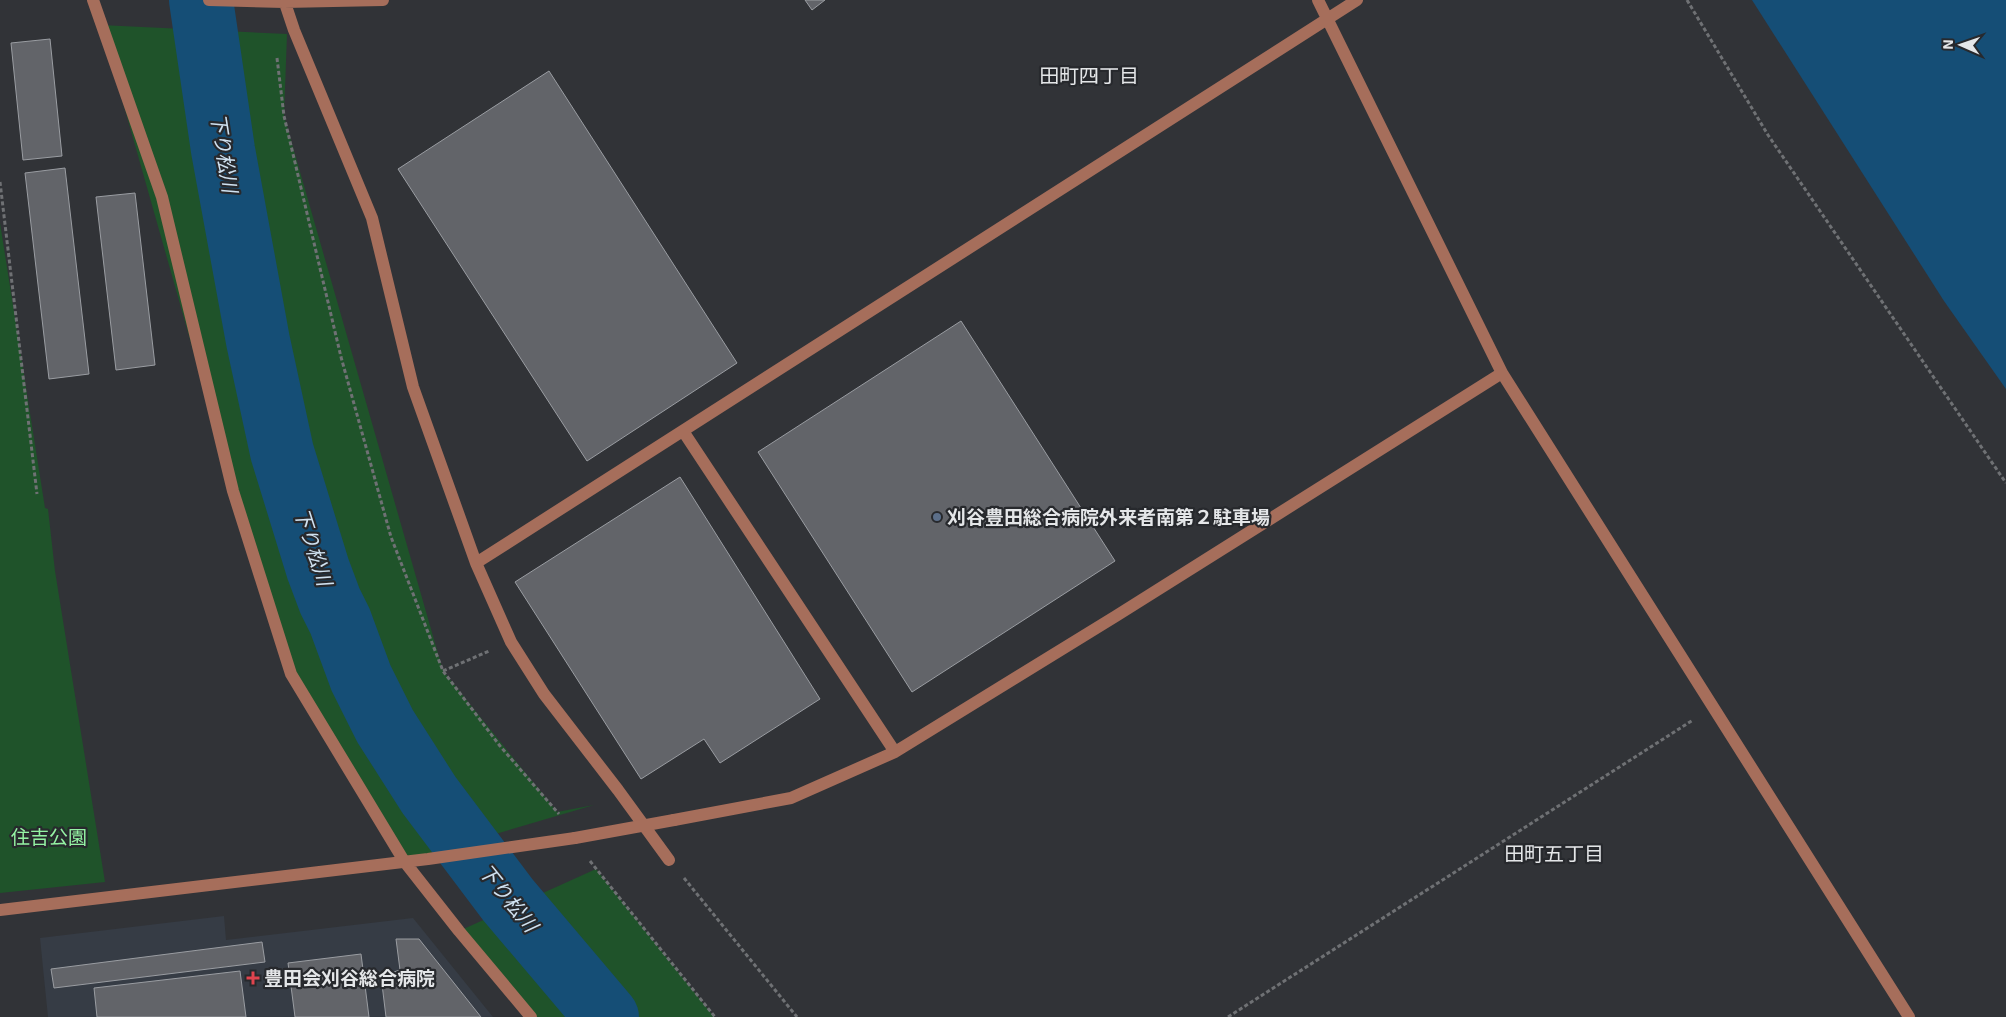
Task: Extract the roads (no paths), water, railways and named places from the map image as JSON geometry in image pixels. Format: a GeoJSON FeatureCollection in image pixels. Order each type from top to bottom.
{"type":"FeatureCollection","features":[{"type":"Feature","properties":{"kind":"street"},"geometry":{"type":"LineString","coordinates":[[93,0],[162,197],[233,491],[291,674],[404,861],[459,931],[531,1017]]}},
{"type":"Feature","properties":{"kind":"street"},"geometry":{"type":"LineString","coordinates":[[209,0],[270,2],[383,0]]}},
{"type":"Feature","properties":{"kind":"street"},"geometry":{"type":"LineString","coordinates":[[1318,0],[1502,374],[1909,1017]]}},
{"type":"Feature","properties":{"kind":"street"},"geometry":{"type":"LineString","coordinates":[[476,563],[1357,0]]}},
{"type":"Feature","properties":{"kind":"street"},"geometry":{"type":"LineString","coordinates":[[284,1],[294,30],[372,218],[413,387],[476,563],[511,642],[544,694],[669,860]]}},
{"type":"Feature","properties":{"kind":"street"},"geometry":{"type":"LineString","coordinates":[[0,910],[428,859],[574,838],[791,798],[895,752],[1502,374]]}},
{"type":"Feature","properties":{"kind":"street"},"geometry":{"type":"LineString","coordinates":[[683,431],[895,752]]}},
{"type":"Feature","properties":{"kind":"water"},"geometry":{"type":"Polygon","coordinates":[[[1752,0],[2006,0],[2006,389],[1944,301],[1752,0]]]}},
{"type":"Feature","properties":{"kind":"waterway","name":"下り松川"},"geometry":{"type":"LineString","coordinates":[[201,0],[223,150],[258,341],[282,452],[318,569],[330,601],[340,621],[361,678],[385,726],[429,795],[508,900],[607,1017]]}},
{"type":"Feature","properties":{"kind":"place","name":"刈谷豊田総合病院外来者南第２駐車場"},"geometry":{"type":"Point","coordinates":[937,517]}},
{"type":"Feature","properties":{"kind":"place","name":"豊田会刈谷総合病院"},"geometry":{"type":"Point","coordinates":[253,978]}},
{"type":"Feature","properties":{"kind":"district","name":"田町四丁目"},"geometry":{"type":"Point","coordinates":[1089,76]}},
{"type":"Feature","properties":{"kind":"district","name":"田町五丁目"},"geometry":{"type":"Point","coordinates":[1554,854]}},
{"type":"Feature","properties":{"kind":"park label","name":"住吉公園"},"geometry":{"type":"Point","coordinates":[49,837]}}]}
